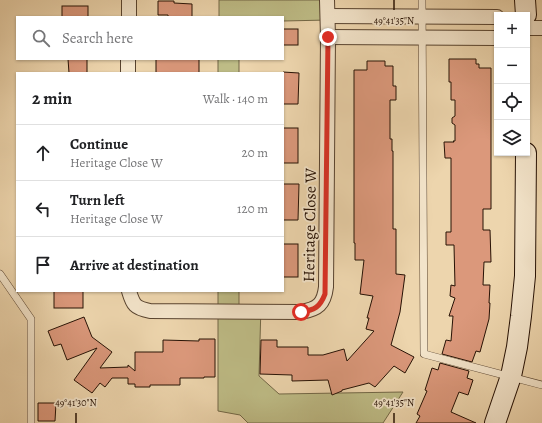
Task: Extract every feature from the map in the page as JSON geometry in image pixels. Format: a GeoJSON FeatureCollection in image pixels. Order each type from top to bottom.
{"type":"FeatureCollection","features":[{"type":"Feature","properties":{"kind":"street"},"geometry":{"type":"LineString","coordinates":[[129,0],[129,16]]}},
{"type":"Feature","properties":{"kind":"street","name":"Heritage Close W"},"geometry":{"type":"LineString","coordinates":[[129,292],[133,304],[141,309],[150,311],[301,312],[319,306],[325,294],[326,286],[327,0]]}},
{"type":"Feature","properties":{"kind":"street"},"geometry":{"type":"LineString","coordinates":[[525,0],[526,12]]}},
{"type":"Feature","properties":{"kind":"street"},"geometry":{"type":"LineString","coordinates":[[328,16],[494,18]]}},
{"type":"Feature","properties":{"kind":"street"},"geometry":{"type":"LineString","coordinates":[[530,28],[542,28]]}},
{"type":"Feature","properties":{"kind":"street"},"geometry":{"type":"LineString","coordinates":[[328,37],[494,38]]}},
{"type":"Feature","properties":{"kind":"street"},"geometry":{"type":"LineString","coordinates":[[128,60],[128,72]]}},
{"type":"Feature","properties":{"kind":"street"},"geometry":{"type":"LineString","coordinates":[[495,423],[511,376],[521,316],[525,276],[526,156]]}},
{"type":"Feature","properties":{"kind":"lane"},"geometry":{"type":"LineString","coordinates":[[422,0],[424,354],[542,385]]}},
{"type":"Feature","properties":{"kind":"lane"},"geometry":{"type":"LineString","coordinates":[[0,274],[31,319],[31,423]]}},
{"type":"Feature","properties":{"kind":"shaded area"},"geometry":{"type":"Polygon","coordinates":[[[219,0],[327,0],[328,20],[284,21],[284,16],[219,16],[219,0]]]}},
{"type":"Feature","properties":{"kind":"shaded area"},"geometry":{"type":"Polygon","coordinates":[[[218,60],[239,60],[239,72],[218,72],[218,60]]]}},
{"type":"Feature","properties":{"kind":"shaded area"},"geometry":{"type":"Polygon","coordinates":[[[218,292],[239,292],[239,305],[261,305],[259,376],[279,394],[403,392],[383,423],[248,423],[240,415],[218,411],[218,292]]]}},
{"type":"Feature","properties":{"kind":"building"},"geometry":{"type":"Polygon","coordinates":[[[158,1],[174,1],[174,3],[192,4],[192,16],[158,15],[158,1]]]}},
{"type":"Feature","properties":{"kind":"building"},"geometry":{"type":"Polygon","coordinates":[[[62,6],[88,6],[88,16],[62,16],[62,6]]]}},
{"type":"Feature","properties":{"kind":"building"},"geometry":{"type":"Polygon","coordinates":[[[284,29],[298,29],[298,45],[284,45],[284,29]]]}},
{"type":"Feature","properties":{"kind":"building"},"geometry":{"type":"Polygon","coordinates":[[[449,59],[476,59],[476,64],[479,64],[479,68],[491,68],[491,209],[483,209],[483,230],[490,230],[491,262],[484,262],[483,285],[490,285],[489,319],[480,352],[476,351],[472,362],[442,354],[446,340],[451,341],[453,316],[449,316],[455,298],[450,296],[451,285],[455,286],[454,245],[446,245],[446,232],[451,232],[451,158],[445,158],[444,142],[455,141],[455,125],[452,123],[452,118],[455,116],[455,100],[451,100],[449,59]]]}},
{"type":"Feature","properties":{"kind":"building"},"geometry":{"type":"Polygon","coordinates":[[[68,60],[87,60],[87,72],[69,72],[68,60]]]}},
{"type":"Feature","properties":{"kind":"building"},"geometry":{"type":"Polygon","coordinates":[[[156,60],[199,60],[199,72],[156,72],[156,60]]]}},
{"type":"Feature","properties":{"kind":"building"},"geometry":{"type":"Polygon","coordinates":[[[367,61],[385,61],[385,66],[393,66],[393,86],[396,86],[396,100],[390,100],[390,139],[392,139],[393,151],[393,229],[396,229],[396,274],[405,275],[400,312],[391,345],[414,357],[405,373],[394,366],[375,387],[369,383],[342,390],[332,395],[328,380],[292,381],[292,375],[260,374],[261,340],[277,340],[277,347],[308,347],[308,355],[323,355],[344,349],[347,361],[374,331],[366,329],[369,318],[367,318],[373,296],[360,294],[364,260],[355,260],[354,243],[354,70],[367,70],[367,61]]]}},
{"type":"Feature","properties":{"kind":"building"},"geometry":{"type":"Polygon","coordinates":[[[284,72],[299,73],[298,104],[284,104],[284,72]]]}},
{"type":"Feature","properties":{"kind":"building"},"geometry":{"type":"Polygon","coordinates":[[[284,128],[298,128],[298,163],[284,163],[284,128]]]}},
{"type":"Feature","properties":{"kind":"building"},"geometry":{"type":"Polygon","coordinates":[[[284,184],[299,184],[298,220],[284,220],[284,184]]]}},
{"type":"Feature","properties":{"kind":"building"},"geometry":{"type":"Polygon","coordinates":[[[284,244],[298,244],[298,277],[284,277],[284,244]]]}},
{"type":"Feature","properties":{"kind":"building"},"geometry":{"type":"Polygon","coordinates":[[[54,292],[83,292],[83,308],[54,308],[54,292]]]}},
{"type":"Feature","properties":{"kind":"building"},"geometry":{"type":"Polygon","coordinates":[[[84,317],[92,337],[112,352],[100,368],[128,367],[128,365],[135,371],[135,352],[163,352],[163,340],[199,341],[199,339],[215,339],[215,377],[180,378],[180,385],[150,385],[150,387],[135,387],[135,384],[128,384],[128,378],[112,378],[105,387],[100,383],[92,393],[74,380],[97,348],[67,360],[61,344],[54,346],[48,331],[84,317]]]}},
{"type":"Feature","properties":{"kind":"building"},"geometry":{"type":"Polygon","coordinates":[[[440,363],[469,371],[467,378],[473,380],[468,395],[459,392],[451,412],[476,423],[416,423],[420,416],[417,414],[427,391],[425,390],[432,368],[438,370],[440,363]]]}},
{"type":"Feature","properties":{"kind":"building"},"geometry":{"type":"Polygon","coordinates":[[[38,403],[56,403],[55,421],[38,421],[38,403]]]}},
{"type":"Feature","properties":{"kind":"route"},"geometry":{"type":"LineString","coordinates":[[301,312],[319,306],[325,294],[326,286],[328,37]]}}]}
